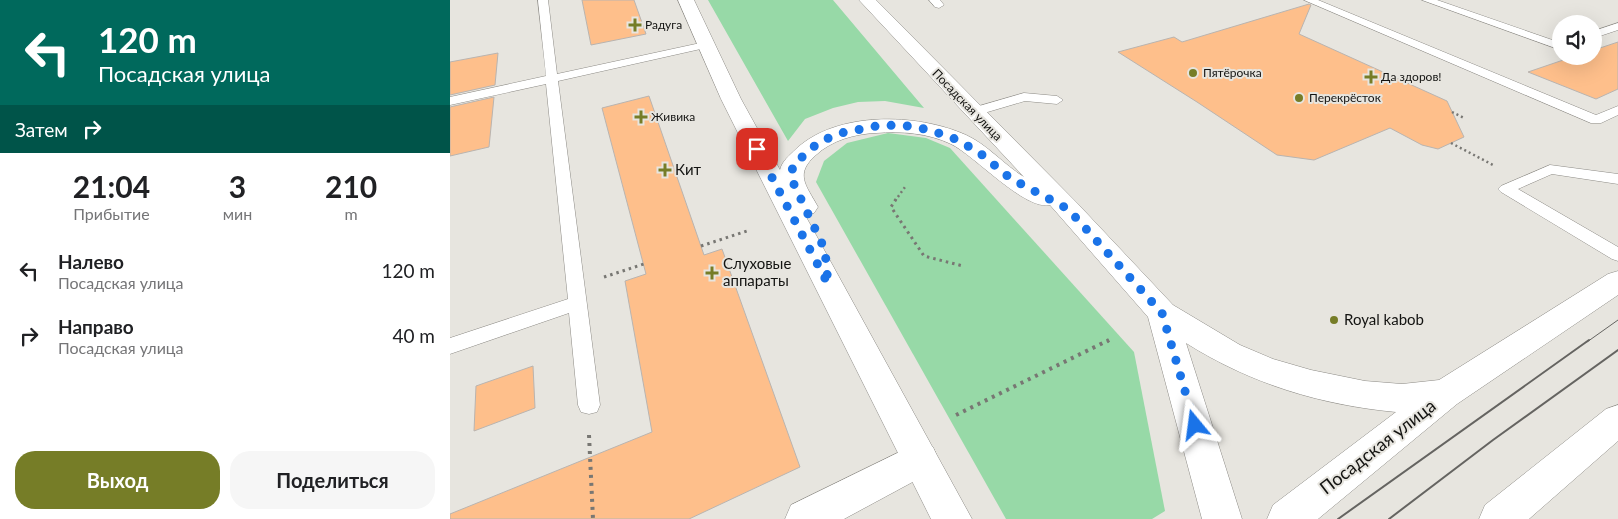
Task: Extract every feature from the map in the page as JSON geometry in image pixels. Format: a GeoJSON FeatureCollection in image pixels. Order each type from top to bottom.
{"type":"FeatureCollection","features":[{"type":"Feature","properties":{"kind":"street","name":"Посадская улица"},"geometry":{"type":"LineString","coordinates":[[686,0],[731,99],[952,519]]}},
{"type":"Feature","properties":{"kind":"street","name":"Посадская улица"},"geometry":{"type":"LineString","coordinates":[[867,0],[1068,209],[1162,313],[1229,354],[1265,370],[1312,384],[1366,394],[1402,398],[1444,394]]}},
{"type":"Feature","properties":{"kind":"street","name":"Посадская улица"},"geometry":{"type":"LineString","coordinates":[[828,284],[825,250],[791,178],[793,165],[805,153],[819,142],[841,133],[882,125],[908,126],[930,130],[958,140],[981,154],[1010,178],[1068,209]]}},
{"type":"Feature","properties":{"kind":"street"},"geometry":{"type":"LineString","coordinates":[[1444,394],[1618,281]]}},
{"type":"Feature","properties":{"kind":"street","name":"Посадская улица"},"geometry":{"type":"LineString","coordinates":[[1162,313],[1222,519]]}},
{"type":"Feature","properties":{"kind":"street","name":"Посадская улица"},"geometry":{"type":"LineString","coordinates":[[1287,519],[1444,394]]}},
{"type":"Feature","properties":{"kind":"street"},"geometry":{"type":"LineString","coordinates":[[1498,519],[1618,420]]}},
{"type":"Feature","properties":{"kind":"street"},"geometry":{"type":"LineString","coordinates":[[805,519],[920,460]]}},
{"type":"Feature","properties":{"kind":"lane"},"geometry":{"type":"LineString","coordinates":[[543,0],[589,405]]}},
{"type":"Feature","properties":{"kind":"lane"},"geometry":{"type":"LineString","coordinates":[[1309,0],[1596,120],[1618,110]]}},
{"type":"Feature","properties":{"kind":"lane"},"geometry":{"type":"LineString","coordinates":[[1428,0],[1552,44]]}},
{"type":"Feature","properties":{"kind":"lane"},"geometry":{"type":"LineString","coordinates":[[1602,32],[1618,26]]}},
{"type":"Feature","properties":{"kind":"lane"},"geometry":{"type":"LineString","coordinates":[[450,101],[705,45]]}},
{"type":"Feature","properties":{"kind":"lane"},"geometry":{"type":"LineString","coordinates":[[974,112],[1024,97],[1057,100]]}},
{"type":"Feature","properties":{"kind":"lane"},"geometry":{"type":"LineString","coordinates":[[1618,179],[1550,168],[1506,189],[1618,255]]}},
{"type":"Feature","properties":{"kind":"lane"},"geometry":{"type":"LineString","coordinates":[[450,346],[576,295]]}},
{"type":"Feature","properties":{"kind":"path"},"geometry":{"type":"LineString","coordinates":[[1452,112],[1464,118]]}},
{"type":"Feature","properties":{"kind":"path"},"geometry":{"type":"LineString","coordinates":[[1451,143],[1497,167]]}},
{"type":"Feature","properties":{"kind":"path"},"geometry":{"type":"LineString","coordinates":[[905,187],[891,207],[924,256],[963,266]]}},
{"type":"Feature","properties":{"kind":"path"},"geometry":{"type":"LineString","coordinates":[[701,246],[747,231]]}},
{"type":"Feature","properties":{"kind":"path"},"geometry":{"type":"LineString","coordinates":[[576,295],[644,264]]}},
{"type":"Feature","properties":{"kind":"path"},"geometry":{"type":"LineString","coordinates":[[956,415],[1110,340]]}},
{"type":"Feature","properties":{"kind":"path"},"geometry":{"type":"LineString","coordinates":[[589,405],[589,467],[592,519]]}},
{"type":"Feature","properties":{"kind":"green space"},"geometry":{"type":"Polygon","coordinates":[[[708,0],[833,0],[924,108],[885,101],[858,102],[833,108],[805,119],[788,141],[708,0]]]}},
{"type":"Feature","properties":{"kind":"green space"},"geometry":{"type":"Polygon","coordinates":[[[888,133],[926,138],[950,148],[1134,352],[1165,511],[1152,519],[1006,519],[816,182],[824,161],[847,143],[888,133]]]}},
{"type":"Feature","properties":{"kind":"building"},"geometry":{"type":"Polygon","coordinates":[[[582,0],[634,0],[646,34],[591,45],[582,0]]]}},
{"type":"Feature","properties":{"kind":"building"},"geometry":{"type":"Polygon","coordinates":[[[1309,4],[1311,5],[1299,34],[1447,101],[1464,137],[1438,149],[1422,145],[1390,128],[1314,160],[1277,155],[1118,52],[1174,37],[1182,42],[1309,4]]]}},
{"type":"Feature","properties":{"kind":"building"},"geometry":{"type":"Polygon","coordinates":[[[1618,42],[1618,89],[1596,99],[1528,72],[1552,64],[1602,65],[1602,47],[1618,42]]]}},
{"type":"Feature","properties":{"kind":"building"},"geometry":{"type":"Polygon","coordinates":[[[498,53],[495,85],[450,95],[450,62],[498,53]]]}},
{"type":"Feature","properties":{"kind":"building"},"geometry":{"type":"Polygon","coordinates":[[[649,96],[704,255],[722,249],[800,467],[689,519],[450,519],[450,514],[652,432],[625,281],[646,274],[602,108],[649,96]]]}},
{"type":"Feature","properties":{"kind":"building"},"geometry":{"type":"Polygon","coordinates":[[[494,97],[489,147],[450,156],[450,107],[494,97]]]}},
{"type":"Feature","properties":{"kind":"building"},"geometry":{"type":"Polygon","coordinates":[[[533,366],[535,408],[474,431],[476,386],[533,366]]]}},
{"type":"Feature","properties":{"kind":"tram line"},"geometry":{"type":"LineString","coordinates":[[1587,342],[1618,320]]}},
{"type":"Feature","properties":{"kind":"tram line"},"geometry":{"type":"LineString","coordinates":[[1338,519],[1589,340]]}},
{"type":"Feature","properties":{"kind":"tram line"},"geometry":{"type":"LineString","coordinates":[[1389,519],[1493,440],[1618,350]]}},
{"type":"Feature","properties":{"kind":"place","name":"Радуга"},"geometry":{"type":"Point","coordinates":[635,25]}},
{"type":"Feature","properties":{"kind":"place","name":"Пятёрочка"},"geometry":{"type":"Point","coordinates":[1193,73]}},
{"type":"Feature","properties":{"kind":"place","name":"Да здоров!"},"geometry":{"type":"Point","coordinates":[1371,77]}},
{"type":"Feature","properties":{"kind":"place","name":"Перекрёсток"},"geometry":{"type":"Point","coordinates":[1299,98]}},
{"type":"Feature","properties":{"kind":"place","name":"Живика"},"geometry":{"type":"Point","coordinates":[641,117]}},
{"type":"Feature","properties":{"kind":"place","name":"Кит"},"geometry":{"type":"Point","coordinates":[665,170]}},
{"type":"Feature","properties":{"kind":"place","name":"Слуховые аппараты"},"geometry":{"type":"Point","coordinates":[712,273]}},
{"type":"Feature","properties":{"kind":"place","name":"Royal kabob"},"geometry":{"type":"Point","coordinates":[1334,320]}},
{"type":"Feature","properties":{"kind":"route"},"geometry":{"type":"LineString","coordinates":[[757,149],[828,284],[825,250],[791,178],[793,165],[805,153],[819,142],[841,133],[882,125],[908,126],[930,130],[958,140],[981,154],[1010,178],[1068,209],[1162,313],[1195,425]]}}]}
